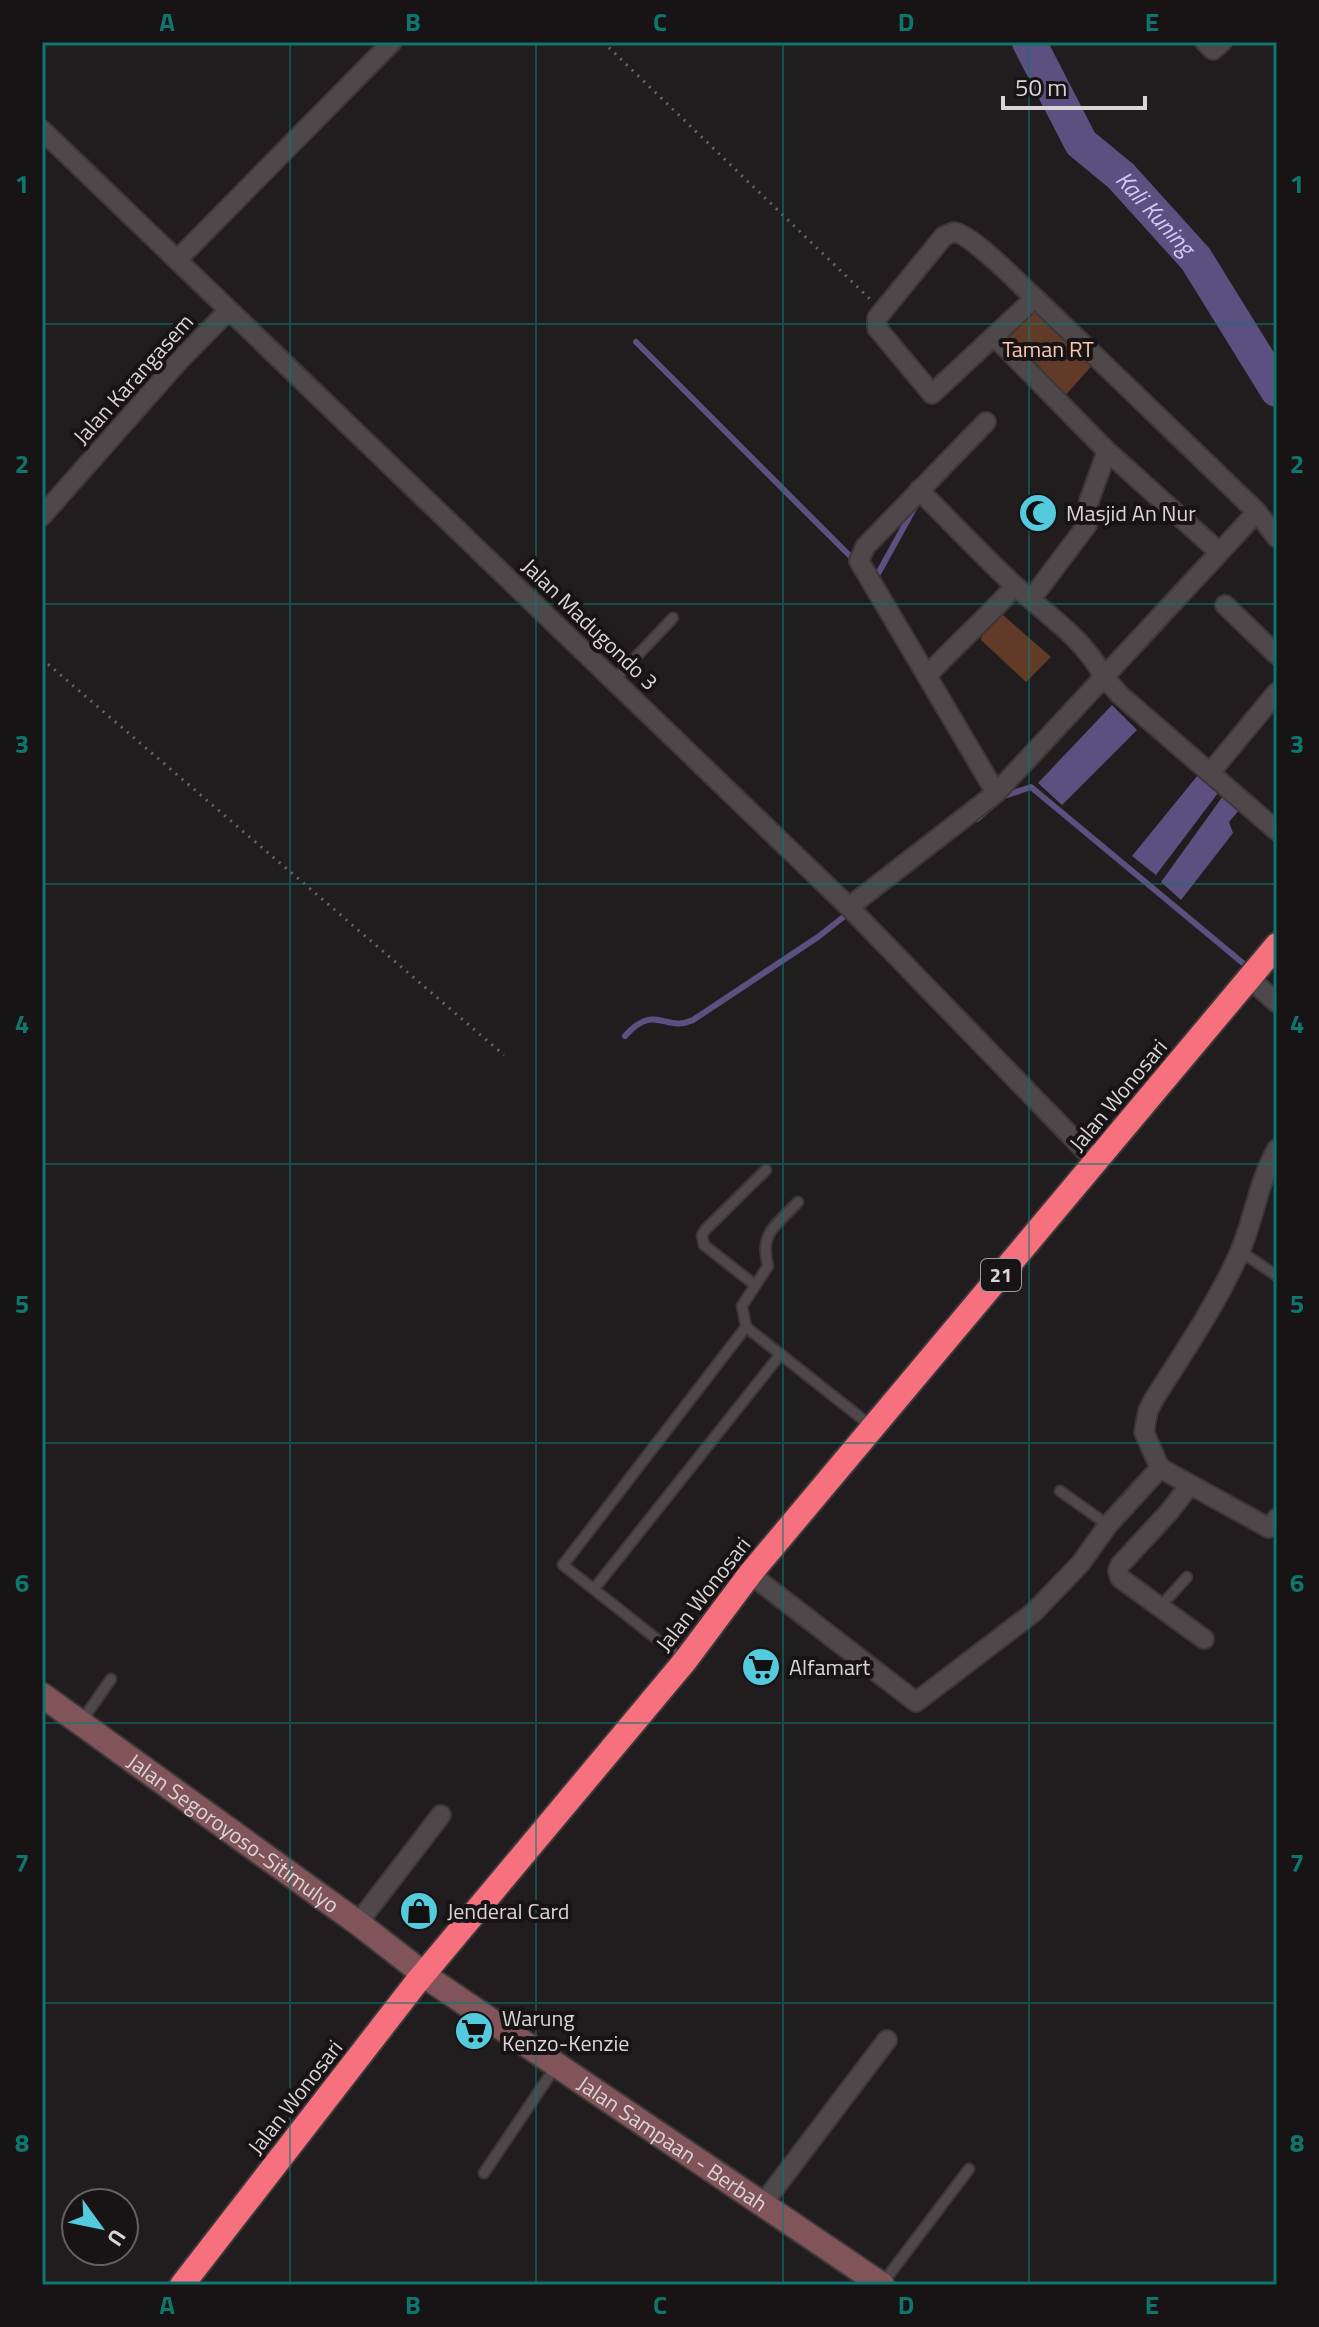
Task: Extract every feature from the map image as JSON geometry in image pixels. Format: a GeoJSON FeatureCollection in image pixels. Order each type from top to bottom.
{"type":"FeatureCollection","features":[{"type":"Feature","properties":{"kind":"highway","name":"Jalan Wonosari"},"geometry":{"type":"LineString","coordinates":[[182,2285],[423,1974],[685,1661],[750,1574],[1277,945]]}},
{"type":"Feature","properties":{"kind":"main road","name":"Jalan Segoroyoso-Sitimulyo"},"geometry":{"type":"LineString","coordinates":[[42,1695],[358,1923],[423,1974]]}},
{"type":"Feature","properties":{"kind":"main road","name":"Jalan Sampaan - Berbah"},"geometry":{"type":"LineString","coordinates":[[423,1974],[882,2285]]}},
{"type":"Feature","properties":{"kind":"street"},"geometry":{"type":"LineString","coordinates":[[177,260],[392,42]]}},
{"type":"Feature","properties":{"kind":"street"},"geometry":{"type":"LineString","coordinates":[[1205,42],[1213,50],[1222,42]]}},
{"type":"Feature","properties":{"kind":"street","name":"Jalan Madugondo 3"},"geometry":{"type":"LineString","coordinates":[[42,130],[849,907],[1096,1162]]}},
{"type":"Feature","properties":{"kind":"street"},"geometry":{"type":"LineString","coordinates":[[1035,298],[932,394],[877,328],[877,318],[882,311],[944,236],[960,233],[1035,298],[1257,512],[1277,538]]}},
{"type":"Feature","properties":{"kind":"street","name":"Jalan Karangasem"},"geometry":{"type":"LineString","coordinates":[[42,516],[178,362],[229,310]]}},
{"type":"Feature","properties":{"kind":"street"},"geometry":{"type":"LineString","coordinates":[[994,336],[1107,451],[1218,551]]}},
{"type":"Feature","properties":{"kind":"street"},"geometry":{"type":"LineString","coordinates":[[986,422],[865,547],[859,561],[998,790]]}},
{"type":"Feature","properties":{"kind":"street"},"geometry":{"type":"LineString","coordinates":[[1032,598],[1087,525],[1089,501],[1107,451]]}},
{"type":"Feature","properties":{"kind":"street"},"geometry":{"type":"LineString","coordinates":[[919,490],[1015,586],[1032,598],[1087,651],[1120,695],[1277,831]]}},
{"type":"Feature","properties":{"kind":"street"},"geometry":{"type":"LineString","coordinates":[[849,907],[998,790],[1257,512]]}},
{"type":"Feature","properties":{"kind":"street"},"geometry":{"type":"LineString","coordinates":[[927,676],[1015,586]]}},
{"type":"Feature","properties":{"kind":"street"},"geometry":{"type":"LineString","coordinates":[[1225,605],[1277,655]]}},
{"type":"Feature","properties":{"kind":"street"},"geometry":{"type":"LineString","coordinates":[[1210,773],[1277,692]]}},
{"type":"Feature","properties":{"kind":"street"},"geometry":{"type":"LineString","coordinates":[[1253,974],[1277,1003]]}},
{"type":"Feature","properties":{"kind":"street"},"geometry":{"type":"LineString","coordinates":[[1274,1527],[1189,1486],[1160,1468],[1144,1432],[1148,1411],[1213,1305],[1240,1251],[1253,1207],[1277,1149]]}},
{"type":"Feature","properties":{"kind":"street"},"geometry":{"type":"LineString","coordinates":[[750,1574],[916,1702],[1034,1612],[1081,1563],[1108,1525],[1160,1468]]}},
{"type":"Feature","properties":{"kind":"street"},"geometry":{"type":"LineString","coordinates":[[1189,1486],[1118,1571],[1120,1578],[1204,1639]]}},
{"type":"Feature","properties":{"kind":"street"},"geometry":{"type":"LineString","coordinates":[[358,1923],[441,1815]]}},
{"type":"Feature","properties":{"kind":"street"},"geometry":{"type":"LineString","coordinates":[[762,2205],[887,2040]]}},
{"type":"Feature","properties":{"kind":"lane"},"geometry":{"type":"LineString","coordinates":[[614,680],[673,618]]}},
{"type":"Feature","properties":{"kind":"lane"},"geometry":{"type":"LineString","coordinates":[[755,1285],[704,1245],[702,1235],[766,1170]]}},
{"type":"Feature","properties":{"kind":"lane"},"geometry":{"type":"LineString","coordinates":[[798,1202],[766,1238],[764,1248],[768,1266],[742,1306],[746,1327],[873,1428]]}},
{"type":"Feature","properties":{"kind":"lane"},"geometry":{"type":"LineString","coordinates":[[1240,1251],[1277,1276]]}},
{"type":"Feature","properties":{"kind":"lane"},"geometry":{"type":"LineString","coordinates":[[685,1661],[563,1565],[746,1327]]}},
{"type":"Feature","properties":{"kind":"lane"},"geometry":{"type":"LineString","coordinates":[[594,1589],[780,1355]]}},
{"type":"Feature","properties":{"kind":"lane"},"geometry":{"type":"LineString","coordinates":[[1060,1491],[1108,1525]]}},
{"type":"Feature","properties":{"kind":"lane"},"geometry":{"type":"LineString","coordinates":[[1160,1607],[1187,1577]]}},
{"type":"Feature","properties":{"kind":"lane"},"geometry":{"type":"LineString","coordinates":[[80,1722],[111,1679]]}},
{"type":"Feature","properties":{"kind":"lane"},"geometry":{"type":"LineString","coordinates":[[484,2173],[556,2066]]}},
{"type":"Feature","properties":{"kind":"lane"},"geometry":{"type":"LineString","coordinates":[[882,2285],[969,2169]]}},
{"type":"Feature","properties":{"kind":"path"},"geometry":{"type":"LineString","coordinates":[[603,42],[882,311]]}},
{"type":"Feature","properties":{"kind":"path"},"geometry":{"type":"LineString","coordinates":[[42,659],[504,1055]]}},
{"type":"Feature","properties":{"kind":"green space","name":"Taman RT"},"geometry":{"type":"Polygon","coordinates":[[[1036,303],[1096,361],[1064,397],[1000,337],[1036,303]]]}},
{"type":"Feature","properties":{"kind":"green space"},"geometry":{"type":"Polygon","coordinates":[[[1003,615],[1051,657],[1026,682],[981,640],[985,626],[1003,615]]]}},
{"type":"Feature","properties":{"kind":"shaded area"},"geometry":{"type":"Polygon","coordinates":[[[1112,705],[1137,730],[1062,805],[1038,783],[1112,705]]]}},
{"type":"Feature","properties":{"kind":"shaded area"},"geometry":{"type":"Polygon","coordinates":[[[1198,775],[1218,793],[1156,875],[1132,856],[1198,775]]]}},
{"type":"Feature","properties":{"kind":"shaded area"},"geometry":{"type":"Polygon","coordinates":[[[1223,796],[1240,809],[1229,822],[1233,833],[1181,900],[1161,882],[1223,796]]]}},
{"type":"Feature","properties":{"kind":"waterway","name":"Kali Kuning"},"geometry":{"type":"LineString","coordinates":[[1029,42],[1081,143],[1121,176],[1196,259],[1277,390]]}},
{"type":"Feature","properties":{"kind":"waterway"},"geometry":{"type":"LineString","coordinates":[[636,342],[855,561]]}},
{"type":"Feature","properties":{"kind":"waterway"},"geometry":{"type":"LineString","coordinates":[[875,579],[916,505]]}},
{"type":"Feature","properties":{"kind":"waterway"},"geometry":{"type":"LineString","coordinates":[[977,819],[1004,796],[1031,787],[1250,969]]}},
{"type":"Feature","properties":{"kind":"waterway"},"geometry":{"type":"LineString","coordinates":[[625,1036],[635,1026],[652,1019],[675,1023],[693,1020],[818,937],[851,911]]}},
{"type":"Feature","properties":{"kind":"place","name":"Masjid An Nur"},"geometry":{"type":"Point","coordinates":[1038,513]}},
{"type":"Feature","properties":{"kind":"place","name":"Alfamart"},"geometry":{"type":"Point","coordinates":[761,1667]}},
{"type":"Feature","properties":{"kind":"place","name":"Jenderal Card"},"geometry":{"type":"Point","coordinates":[419,1911]}},
{"type":"Feature","properties":{"kind":"place","name":"Warung Kenzo-Kenzie"},"geometry":{"type":"Point","coordinates":[474,2031]}}]}
